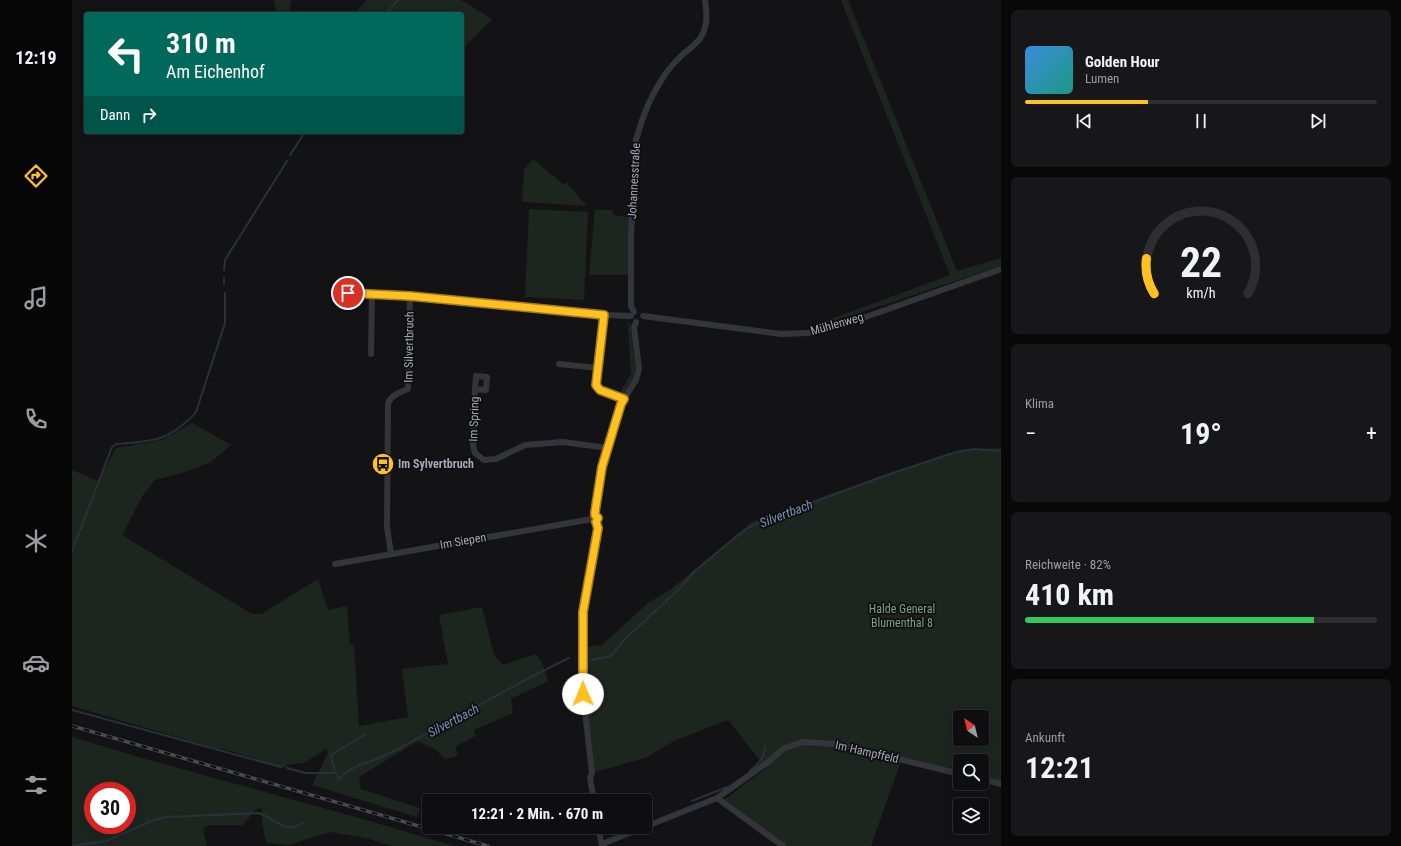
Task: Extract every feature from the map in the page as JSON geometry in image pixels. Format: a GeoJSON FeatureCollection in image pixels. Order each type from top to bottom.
{"type":"FeatureCollection","features":[{"type":"Feature","properties":{"kind":"street","name":"Johannesstraße"},"geometry":{"type":"LineString","coordinates":[[633,314],[631,306],[631,233],[636,140],[639,127],[650,98],[664,75],[682,55],[697,42],[705,28],[706,14],[704,0]]}},
{"type":"Feature","properties":{"kind":"street","name":"Mühlenweg"},"geometry":{"type":"LineString","coordinates":[[337,292],[410,296],[604,315],[633,314],[640,312],[643,316],[781,334],[808,333],[846,324],[1001,269]]}},
{"type":"Feature","properties":{"kind":"street"},"geometry":{"type":"LineString","coordinates":[[371,354],[372,294]]}},
{"type":"Feature","properties":{"kind":"street","name":"Im Silvertbruch"},"geometry":{"type":"LineString","coordinates":[[391,554],[387,527],[388,403],[392,397],[408,389],[410,296]]}},
{"type":"Feature","properties":{"kind":"street"},"geometry":{"type":"LineString","coordinates":[[633,314],[632,320],[636,322]]}},
{"type":"Feature","properties":{"kind":"street"},"geometry":{"type":"LineString","coordinates":[[604,315],[596,384],[600,390],[624,399]]}},
{"type":"Feature","properties":{"kind":"street"},"geometry":{"type":"LineString","coordinates":[[593,794],[590,778],[592,773],[583,694],[583,612],[598,528],[594,519],[602,467],[621,404],[636,380],[639,369],[634,327],[636,322],[640,321],[643,316]]}},
{"type":"Feature","properties":{"kind":"street"},"geometry":{"type":"LineString","coordinates":[[559,364],[598,368]]}},
{"type":"Feature","properties":{"kind":"street","name":"Im Spring"},"geometry":{"type":"LineString","coordinates":[[476,389],[473,445],[475,453],[484,460],[496,459],[525,445],[563,442],[608,448]]}},
{"type":"Feature","properties":{"kind":"street","name":"Im Siepen"},"geometry":{"type":"LineString","coordinates":[[335,564],[594,519]]}},
{"type":"Feature","properties":{"kind":"street","name":"Im Hampffeld"},"geometry":{"type":"LineString","coordinates":[[602,845],[717,798],[768,762],[783,749],[802,742],[837,744],[953,772]]}},
{"type":"Feature","properties":{"kind":"street"},"geometry":{"type":"LineString","coordinates":[[989,781],[1001,784]]}},
{"type":"Feature","properties":{"kind":"street"},"geometry":{"type":"LineString","coordinates":[[717,798],[783,846]]}},
{"type":"Feature","properties":{"kind":"street"},"geometry":{"type":"LineString","coordinates":[[600,834],[602,845]]}},
{"type":"Feature","properties":{"kind":"green space"},"geometry":{"type":"Polygon","coordinates":[[[274,0],[291,0],[289,12],[277,12],[274,0]]]}},
{"type":"Feature","properties":{"kind":"green space"},"geometry":{"type":"Polygon","coordinates":[[[367,0],[461,0],[492,19],[464,48],[464,12],[355,12],[367,0]]]}},
{"type":"Feature","properties":{"kind":"green space"},"geometry":{"type":"Polygon","coordinates":[[[841,0],[848,0],[957,271],[1001,258],[1001,266],[820,326],[823,322],[950,275],[841,0]]]}},
{"type":"Feature","properties":{"kind":"green space"},"geometry":{"type":"Polygon","coordinates":[[[533,159],[563,184],[567,183],[587,206],[522,202],[524,170],[533,159]]]}},
{"type":"Feature","properties":{"kind":"green space"},"geometry":{"type":"Polygon","coordinates":[[[529,209],[588,212],[584,300],[525,297],[529,209]]]}},
{"type":"Feature","properties":{"kind":"green space"},"geometry":{"type":"Polygon","coordinates":[[[595,210],[612,210],[613,215],[630,217],[629,275],[589,275],[595,210]]]}},
{"type":"Feature","properties":{"kind":"green space"},"geometry":{"type":"Polygon","coordinates":[[[627,321],[630,323],[636,370],[633,380],[625,393],[619,394],[631,374],[627,321]]]}},
{"type":"Feature","properties":{"kind":"green space"},"geometry":{"type":"Polygon","coordinates":[[[192,423],[231,445],[211,462],[185,472],[155,480],[143,495],[122,535],[252,614],[261,614],[318,579],[328,610],[347,606],[350,645],[354,645],[359,726],[408,717],[402,669],[448,664],[439,615],[482,607],[494,655],[503,665],[536,654],[543,665],[548,681],[511,699],[513,713],[474,730],[475,736],[455,747],[458,756],[445,759],[438,751],[418,741],[359,777],[361,789],[420,808],[417,817],[312,785],[328,753],[326,749],[304,763],[287,765],[286,768],[72,706],[72,470],[98,481],[116,448],[162,440],[192,423]]]}},
{"type":"Feature","properties":{"kind":"green space","name":"Halde General Blumenthal 8"},"geometry":{"type":"Polygon","coordinates":[[[1001,448],[1001,784],[989,781],[989,754],[953,754],[953,772],[901,761],[871,846],[786,846],[724,800],[766,768],[728,720],[676,740],[645,758],[592,773],[584,694],[586,648],[602,645],[648,603],[671,589],[752,522],[892,472],[962,450],[1001,448]]]}},
{"type":"Feature","properties":{"kind":"green space"},"geometry":{"type":"Polygon","coordinates":[[[72,737],[454,846],[392,846],[366,838],[330,832],[288,845],[266,843],[262,822],[262,808],[255,810],[243,825],[209,825],[203,828],[207,846],[72,846],[72,737]]]}},
{"type":"Feature","properties":{"kind":"waterway"},"geometry":{"type":"LineString","coordinates":[[387,12],[398,0]]}},
{"type":"Feature","properties":{"kind":"waterway"},"geometry":{"type":"LineString","coordinates":[[290,155],[304,134]]}},
{"type":"Feature","properties":{"kind":"waterway"},"geometry":{"type":"LineString","coordinates":[[224,270],[225,260],[287,161]]}},
{"type":"Feature","properties":{"kind":"waterway"},"geometry":{"type":"LineString","coordinates":[[224,278],[224,284]]}},
{"type":"Feature","properties":{"kind":"waterway"},"geometry":{"type":"LineString","coordinates":[[72,551],[112,447],[116,444],[155,439],[169,434],[180,427],[196,412],[225,323],[225,293]]}},
{"type":"Feature","properties":{"kind":"waterway","name":"Silvertbach"},"geometry":{"type":"LineString","coordinates":[[591,660],[611,656],[624,640],[680,588],[694,572],[748,528],[760,522],[887,475],[956,452],[974,449],[1001,451]]}},
{"type":"Feature","properties":{"kind":"waterway","name":"Silvertbach"},"geometry":{"type":"LineString","coordinates":[[338,780],[354,768],[386,755],[523,681],[569,658]]}},
{"type":"Feature","properties":{"kind":"waterway"},"geometry":{"type":"LineString","coordinates":[[72,710],[281,767]]}},
{"type":"Feature","properties":{"kind":"waterway"},"geometry":{"type":"LineString","coordinates":[[335,773],[331,755],[366,734]]}},
{"type":"Feature","properties":{"kind":"waterway"},"geometry":{"type":"LineString","coordinates":[[750,771],[761,760],[764,754],[765,746]]}},
{"type":"Feature","properties":{"kind":"waterway"},"geometry":{"type":"LineString","coordinates":[[287,768],[305,773],[335,773],[339,778]]}},
{"type":"Feature","properties":{"kind":"waterway"},"geometry":{"type":"LineString","coordinates":[[692,801],[727,787]]}},
{"type":"Feature","properties":{"kind":"waterway","name":"Silvertbach"},"geometry":{"type":"LineString","coordinates":[[72,846],[106,841],[154,820],[166,817],[259,813],[286,827],[297,826],[304,822]]}},
{"type":"Feature","properties":{"kind":"railway"},"geometry":{"type":"LineString","coordinates":[[72,726],[488,846]]}},
{"type":"Feature","properties":{"kind":"place","name":"Im Sylvertbruch"},"geometry":{"type":"Point","coordinates":[383,464]}},
{"type":"Feature","properties":{"kind":"route"},"geometry":{"type":"LineString","coordinates":[[348,293],[410,296],[604,315],[596,385],[600,390],[624,399],[621,404],[602,467],[595,512],[595,515],[598,516],[598,521],[596,522],[598,528],[583,612],[583,694]]}}]}
